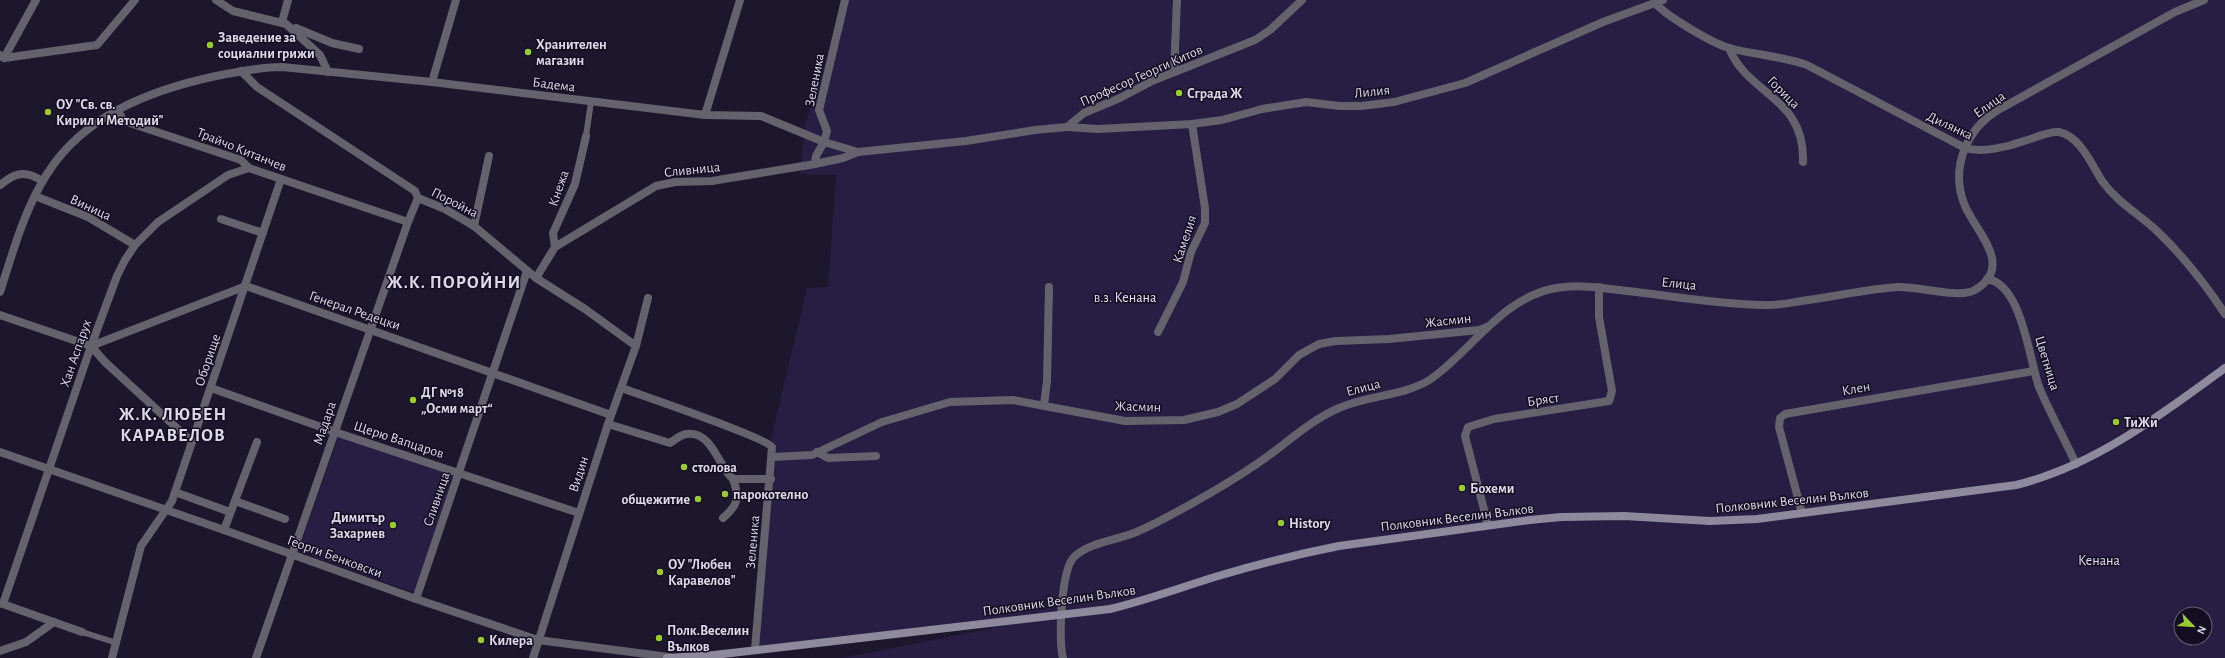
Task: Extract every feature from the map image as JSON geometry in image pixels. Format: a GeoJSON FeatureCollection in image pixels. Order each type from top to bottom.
{"type":"FeatureCollection","features":[{"type":"Feature","properties":{"kind":"main road","name":"Полковник Веселин Вълков"},"geometry":{"type":"LineString","coordinates":[[668,658],[714,655],[755,649],[1110,609],[1142,602],[1231,572],[1310,551],[1488,525],[1580,516],[1624,516],[1710,521],[1757,519],[2010,486],[2040,479],[2076,464],[2132,434],[2225,368]]}},
{"type":"Feature","properties":{"kind":"street"},"geometry":{"type":"LineString","coordinates":[[2,56],[36,0]]}},
{"type":"Feature","properties":{"kind":"street"},"geometry":{"type":"LineString","coordinates":[[2,56],[98,45],[135,0]]}},
{"type":"Feature","properties":{"kind":"street"},"geometry":{"type":"LineString","coordinates":[[216,0],[233,11],[284,23],[332,43],[359,49]]}},
{"type":"Feature","properties":{"kind":"street"},"geometry":{"type":"LineString","coordinates":[[284,23],[288,0]]}},
{"type":"Feature","properties":{"kind":"street"},"geometry":{"type":"LineString","coordinates":[[432,82],[456,0]]}},
{"type":"Feature","properties":{"kind":"street"},"geometry":{"type":"LineString","coordinates":[[705,115],[740,0]]}},
{"type":"Feature","properties":{"kind":"street","name":"Зеленика"},"geometry":{"type":"LineString","coordinates":[[815,164],[816,156],[824,142],[826,131],[819,110],[846,0]]}},
{"type":"Feature","properties":{"kind":"street"},"geometry":{"type":"LineString","coordinates":[[1174,72],[1177,0]]}},
{"type":"Feature","properties":{"kind":"street","name":"Професор Георги Китов"},"geometry":{"type":"LineString","coordinates":[[1067,127],[1084,113],[1120,98],[1152,81],[1263,35],[1302,0]]}},
{"type":"Feature","properties":{"kind":"street","name":"Елица"},"geometry":{"type":"LineString","coordinates":[[1063,658],[1061,648],[1061,615],[1068,567],[1070,561],[1079,553],[1133,533],[1169,517],[1233,480],[1328,413],[1355,401],[1404,391],[1425,382],[1443,368],[1490,325],[1524,299],[1537,293],[1564,287],[1599,288],[1764,306],[1898,288],[1967,293],[1976,289],[1987,279],[1992,265],[1991,249],[1968,212],[1960,190],[1960,166],[1965,148],[1975,130],[1991,114],[2175,12],[2204,0]]}},
{"type":"Feature","properties":{"kind":"street","name":"Дилянка"},"geometry":{"type":"LineString","coordinates":[[1660,2],[1667,14],[1729,48],[1786,58],[1807,65],[1965,148],[1975,150],[2011,145],[2052,132],[2063,133],[2072,138],[2110,191],[2122,204],[2165,240],[2203,283],[2225,314]]}},
{"type":"Feature","properties":{"kind":"street","name":"Лилия"},"geometry":{"type":"LineString","coordinates":[[1067,127],[1098,129],[1192,124],[1222,120],[1289,103],[1306,102],[1340,106],[1361,106],[1394,102],[1439,91],[1494,72],[1603,22],[1635,9],[1660,2]]}},
{"type":"Feature","properties":{"kind":"street"},"geometry":{"type":"LineString","coordinates":[[284,23],[320,55],[328,72]]}},
{"type":"Feature","properties":{"kind":"street","name":"Горица"},"geometry":{"type":"LineString","coordinates":[[1729,48],[1740,67],[1790,114],[1801,137],[1803,162]]}},
{"type":"Feature","properties":{"kind":"street","name":"Бадема"},"geometry":{"type":"LineString","coordinates":[[0,292],[22,225],[41,180],[53,165],[81,136],[117,110],[144,97],[194,81],[258,67],[282,67],[432,82],[705,115],[761,116],[824,142],[858,152]]}},
{"type":"Feature","properties":{"kind":"street","name":"Поройна"},"geometry":{"type":"LineString","coordinates":[[241,71],[257,87],[415,191],[418,198],[445,209],[474,226],[536,278],[585,309],[636,346]]}},
{"type":"Feature","properties":{"kind":"street"},"geometry":{"type":"LineString","coordinates":[[586,136],[592,102]]}},
{"type":"Feature","properties":{"kind":"street","name":"Трайчо Китанчев"},"geometry":{"type":"LineString","coordinates":[[117,110],[124,121],[240,160],[249,168],[408,222]]}},
{"type":"Feature","properties":{"kind":"street","name":"Камелия"},"geometry":{"type":"LineString","coordinates":[[1158,332],[1183,282],[1191,252],[1205,224],[1205,208],[1192,124]]}},
{"type":"Feature","properties":{"kind":"street"},"geometry":{"type":"LineString","coordinates":[[858,152],[966,141],[1035,130],[1067,127]]}},
{"type":"Feature","properties":{"kind":"street","name":"Кнежа"},"geometry":{"type":"LineString","coordinates":[[556,247],[554,234],[575,184],[586,136]]}},
{"type":"Feature","properties":{"kind":"street","name":"Сливница"},"geometry":{"type":"LineString","coordinates":[[536,278],[556,247],[656,186],[674,182],[712,182],[815,164],[843,158],[858,152]]}},
{"type":"Feature","properties":{"kind":"street"},"geometry":{"type":"LineString","coordinates":[[474,226],[489,156]]}},
{"type":"Feature","properties":{"kind":"street","name":"Хан Аспарух"},"geometry":{"type":"LineString","coordinates":[[1,604],[117,276],[135,245],[158,222],[207,187],[228,175],[249,168]]}},
{"type":"Feature","properties":{"kind":"street"},"geometry":{"type":"LineString","coordinates":[[0,185],[16,174],[25,173],[41,180]]}},
{"type":"Feature","properties":{"kind":"street","name":"Оборище"},"geometry":{"type":"LineString","coordinates":[[112,658],[141,546],[147,535],[160,520],[172,501],[281,179]]}},
{"type":"Feature","properties":{"kind":"street","name":"Виница"},"geometry":{"type":"LineString","coordinates":[[35,196],[88,218],[135,245]]}},
{"type":"Feature","properties":{"kind":"street","name":"Мадара"},"geometry":{"type":"LineString","coordinates":[[256,658],[370,329],[418,198]]}},
{"type":"Feature","properties":{"kind":"street"},"geometry":{"type":"LineString","coordinates":[[221,219],[263,233]]}},
{"type":"Feature","properties":{"kind":"street","name":"Сливница"},"geometry":{"type":"LineString","coordinates":[[416,599],[527,271]]}},
{"type":"Feature","properties":{"kind":"street","name":"Цветница"},"geometry":{"type":"LineString","coordinates":[[1987,279],[1991,279],[2003,288],[2016,307],[2034,371],[2043,394],[2076,464]]}},
{"type":"Feature","properties":{"kind":"street"},"geometry":{"type":"LineString","coordinates":[[91,346],[246,286]]}},
{"type":"Feature","properties":{"kind":"street","name":"Генерал Редецки"},"geometry":{"type":"LineString","coordinates":[[246,286],[493,372],[611,416]]}},
{"type":"Feature","properties":{"kind":"street"},"geometry":{"type":"LineString","coordinates":[[1044,405],[1047,381],[1049,287]]}},
{"type":"Feature","properties":{"kind":"street","name":"Бряст"},"geometry":{"type":"LineString","coordinates":[[1488,525],[1465,436],[1466,430],[1471,426],[1494,419],[1609,401],[1612,391],[1599,317],[1599,288]]}},
{"type":"Feature","properties":{"kind":"street","name":"Видин"},"geometry":{"type":"LineString","coordinates":[[533,658],[608,424],[636,346],[648,298]]}},
{"type":"Feature","properties":{"kind":"street"},"geometry":{"type":"LineString","coordinates":[[0,314],[91,346],[104,362],[192,442]]}},
{"type":"Feature","properties":{"kind":"street","name":"Жасмин"},"geometry":{"type":"LineString","coordinates":[[773,457],[801,457],[817,452],[889,419],[950,402],[1013,400],[1124,421],[1184,420],[1218,412],[1237,404],[1275,379],[1298,355],[1319,344],[1336,341],[1389,339],[1479,330],[1490,325]]}},
{"type":"Feature","properties":{"kind":"street","name":"Клен"},"geometry":{"type":"LineString","coordinates":[[1802,513],[1779,427],[1780,418],[1785,414],[2034,371]]}},
{"type":"Feature","properties":{"kind":"street","name":"Щерю Вапцаров"},"geometry":{"type":"LineString","coordinates":[[211,388],[335,432],[579,513]]}},
{"type":"Feature","properties":{"kind":"street"},"geometry":{"type":"LineString","coordinates":[[622,388],[765,441],[772,447],[773,457]]}},
{"type":"Feature","properties":{"kind":"street"},"geometry":{"type":"LineString","coordinates":[[608,424],[670,443],[685,434],[699,435],[708,443],[728,475],[733,480],[738,494],[734,509],[723,518]]}},
{"type":"Feature","properties":{"kind":"street"},"geometry":{"type":"LineString","coordinates":[[224,530],[257,442]]}},
{"type":"Feature","properties":{"kind":"street","name":"Георги Бенковски"},"geometry":{"type":"LineString","coordinates":[[0,452],[166,509],[416,599],[538,640],[668,658]]}},
{"type":"Feature","properties":{"kind":"street"},"geometry":{"type":"LineString","coordinates":[[817,452],[828,458],[876,456]]}},
{"type":"Feature","properties":{"kind":"street","name":"Зеленика"},"geometry":{"type":"LineString","coordinates":[[755,649],[773,457]]}},
{"type":"Feature","properties":{"kind":"street"},"geometry":{"type":"LineString","coordinates":[[733,480],[771,479]]}},
{"type":"Feature","properties":{"kind":"street"},"geometry":{"type":"LineString","coordinates":[[175,492],[230,512]]}},
{"type":"Feature","properties":{"kind":"street"},"geometry":{"type":"LineString","coordinates":[[235,501],[285,519]]}},
{"type":"Feature","properties":{"kind":"street"},"geometry":{"type":"LineString","coordinates":[[1,604],[117,643]]}},
{"type":"Feature","properties":{"kind":"street"},"geometry":{"type":"LineString","coordinates":[[0,651],[26,642],[54,622]]}},
{"type":"Feature","properties":{"kind":"green space","name":"в.з. Кенана"},"geometry":{"type":"Polygon","coordinates":[[[845,0],[2225,0],[2225,658],[842,658],[1058,615],[755,649],[770,443],[807,288],[828,287],[836,175],[800,174],[805,125],[845,0]]]}},
{"type":"Feature","properties":{"kind":"green space"},"geometry":{"type":"Polygon","coordinates":[[[339,435],[454,474],[415,593],[298,551],[339,435]]]}},
{"type":"Feature","properties":{"kind":"place","name":"Заведение за социални грижи"},"geometry":{"type":"Point","coordinates":[210,45]}},
{"type":"Feature","properties":{"kind":"place","name":"Хранителен магазин"},"geometry":{"type":"Point","coordinates":[528,52]}},
{"type":"Feature","properties":{"kind":"place","name":"Сграда Ж"},"geometry":{"type":"Point","coordinates":[1179,93]}},
{"type":"Feature","properties":{"kind":"place","name":"ОУ \"Св. св. Кирил и Методий\""},"geometry":{"type":"Point","coordinates":[48,112]}},
{"type":"Feature","properties":{"kind":"place","name":"ДГ №18 „Осми март“"},"geometry":{"type":"Point","coordinates":[413,400]}},
{"type":"Feature","properties":{"kind":"place","name":"ТиЖи"},"geometry":{"type":"Point","coordinates":[2116,422]}},
{"type":"Feature","properties":{"kind":"place","name":"столова"},"geometry":{"type":"Point","coordinates":[684,467]}},
{"type":"Feature","properties":{"kind":"place","name":"Бохеми"},"geometry":{"type":"Point","coordinates":[1462,488]}},
{"type":"Feature","properties":{"kind":"place","name":"парокотелно"},"geometry":{"type":"Point","coordinates":[725,494]}},
{"type":"Feature","properties":{"kind":"place","name":"общежитие"},"geometry":{"type":"Point","coordinates":[698,499]}},
{"type":"Feature","properties":{"kind":"place","name":"History"},"geometry":{"type":"Point","coordinates":[1281,523]}},
{"type":"Feature","properties":{"kind":"place","name":"Димитър Захариев"},"geometry":{"type":"Point","coordinates":[393,525]}},
{"type":"Feature","properties":{"kind":"place","name":"ОУ \"Любен Каравелов\""},"geometry":{"type":"Point","coordinates":[660,572]}},
{"type":"Feature","properties":{"kind":"place","name":"Полк.Веселин Вълков"},"geometry":{"type":"Point","coordinates":[659,638]}},
{"type":"Feature","properties":{"kind":"place","name":"Килера"},"geometry":{"type":"Point","coordinates":[481,640]}},
{"type":"Feature","properties":{"kind":"district","name":"Ж.К. ПОРОЙНИ"},"geometry":{"type":"Point","coordinates":[454,282]}},
{"type":"Feature","properties":{"kind":"district","name":"Ж.К. ЛЮБЕН КАРАВЕЛОВ"},"geometry":{"type":"Point","coordinates":[173,424]}},
{"type":"Feature","properties":{"kind":"park label","name":"Кенана"},"geometry":{"type":"Point","coordinates":[2099,560]}}]}
